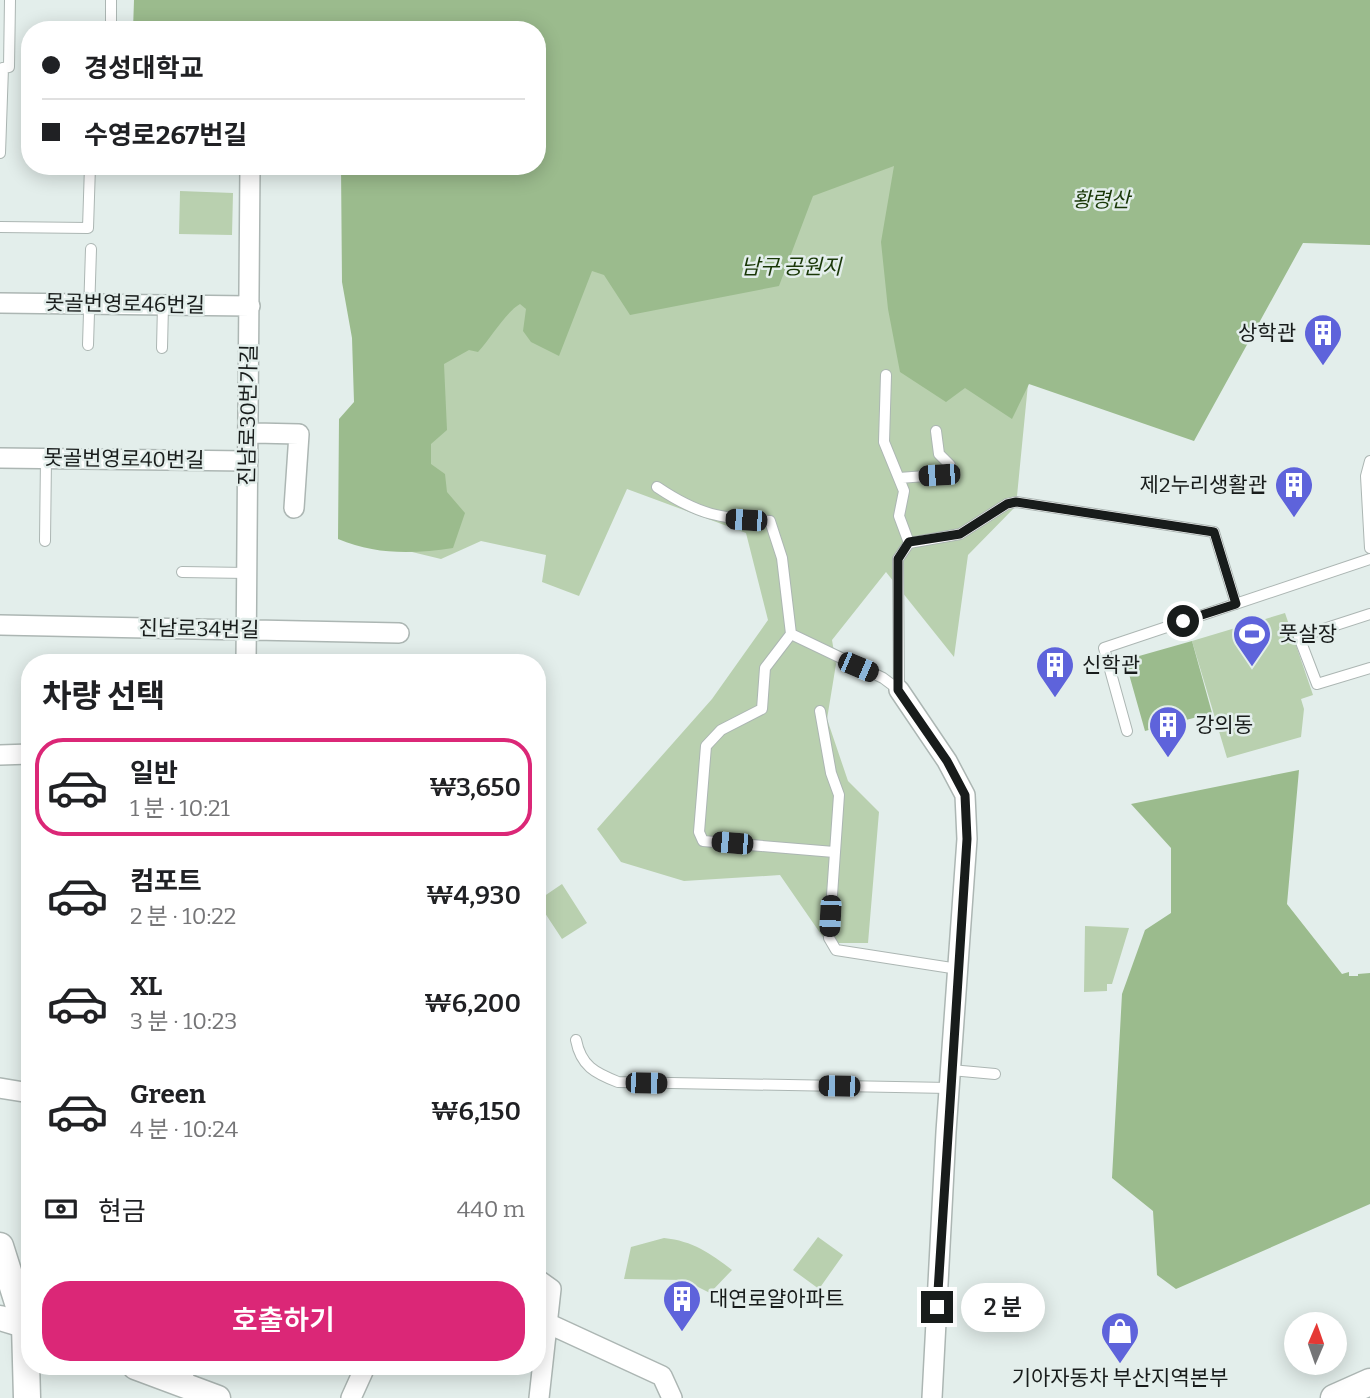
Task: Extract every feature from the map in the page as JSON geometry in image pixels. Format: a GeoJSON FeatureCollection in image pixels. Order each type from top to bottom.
{"type":"FeatureCollection","features":[{"type":"Feature","properties":{"kind":"main road"},"geometry":{"type":"LineString","coordinates":[[0,1246],[18,1323],[21,1348]]}},
{"type":"Feature","properties":{"kind":"main road"},"geometry":{"type":"LineString","coordinates":[[24,1375],[27,1398]]}},
{"type":"Feature","properties":{"kind":"main road"},"geometry":{"type":"LineString","coordinates":[[1334,1398],[1370,1382]]}},
{"type":"Feature","properties":{"kind":"street","name":"진남로30번가길"},"geometry":{"type":"LineString","coordinates":[[246,654],[250,175]]}},
{"type":"Feature","properties":{"kind":"street","name":"못골번영로46번길"},"geometry":{"type":"LineString","coordinates":[[0,303],[250,306]]}},
{"type":"Feature","properties":{"kind":"street"},"geometry":{"type":"LineString","coordinates":[[248,433],[299,434],[294,508]]}},
{"type":"Feature","properties":{"kind":"street","name":"못골번영로40번길"},"geometry":{"type":"LineString","coordinates":[[0,458],[248,461]]}},
{"type":"Feature","properties":{"kind":"street","name":"진남로34번길"},"geometry":{"type":"LineString","coordinates":[[0,625],[399,633]]}},
{"type":"Feature","properties":{"kind":"street"},"geometry":{"type":"LineString","coordinates":[[898,690],[947,761],[965,795],[967,839],[929,1392]]}},
{"type":"Feature","properties":{"kind":"street"},"geometry":{"type":"LineString","coordinates":[[0,755],[21,754]]}},
{"type":"Feature","properties":{"kind":"street"},"geometry":{"type":"LineString","coordinates":[[0,1088],[21,1092]]}},
{"type":"Feature","properties":{"kind":"street"},"geometry":{"type":"LineString","coordinates":[[546,1310],[546,1327]]}},
{"type":"Feature","properties":{"kind":"street"},"geometry":{"type":"LineString","coordinates":[[547,1323],[662,1376],[672,1398]]}},
{"type":"Feature","properties":{"kind":"street"},"geometry":{"type":"LineString","coordinates":[[351,1398],[361,1375]]}},
{"type":"Feature","properties":{"kind":"street"},"geometry":{"type":"LineString","coordinates":[[539,1398],[540,1375]]}},
{"type":"Feature","properties":{"kind":"street"},"geometry":{"type":"LineString","coordinates":[[183,1376],[219,1398]]}},
{"type":"Feature","properties":{"kind":"lane"},"geometry":{"type":"LineString","coordinates":[[0,153],[3,68],[9,67],[10,0]]}},
{"type":"Feature","properties":{"kind":"lane"},"geometry":{"type":"LineString","coordinates":[[111,0],[111,21]]}},
{"type":"Feature","properties":{"kind":"lane"},"geometry":{"type":"LineString","coordinates":[[0,227],[88,228],[90,175]]}},
{"type":"Feature","properties":{"kind":"lane"},"geometry":{"type":"LineString","coordinates":[[88,345],[91,249]]}},
{"type":"Feature","properties":{"kind":"lane"},"geometry":{"type":"LineString","coordinates":[[162,348],[163,305]]}},
{"type":"Feature","properties":{"kind":"lane"},"geometry":{"type":"LineString","coordinates":[[886,375],[884,442],[904,491],[899,516],[909,542]]}},
{"type":"Feature","properties":{"kind":"lane"},"geometry":{"type":"LineString","coordinates":[[899,478],[939,475],[950,465],[939,454],[936,431]]}},
{"type":"Feature","properties":{"kind":"lane"},"geometry":{"type":"LineString","coordinates":[[45,541],[46,458]]}},
{"type":"Feature","properties":{"kind":"lane"},"geometry":{"type":"LineString","coordinates":[[1370,461],[1366,476],[1370,548]]}},
{"type":"Feature","properties":{"kind":"lane"},"geometry":{"type":"LineString","coordinates":[[657,487],[688,508],[722,518],[770,521],[782,558],[791,634],[765,668],[762,709],[721,730],[706,746],[699,832],[702,841],[834,852]]}},
{"type":"Feature","properties":{"kind":"lane"},"geometry":{"type":"LineString","coordinates":[[898,690],[898,559],[909,542],[960,534],[1007,504],[1016,502],[1214,532],[1236,604]]}},
{"type":"Feature","properties":{"kind":"lane"},"geometry":{"type":"LineString","coordinates":[[1127,731],[1104,648],[1370,559]]}},
{"type":"Feature","properties":{"kind":"lane"},"geometry":{"type":"LineString","coordinates":[[181,572],[247,573]]}},
{"type":"Feature","properties":{"kind":"lane"},"geometry":{"type":"LineString","coordinates":[[1370,614],[1299,637],[1317,684],[1370,668]]}},
{"type":"Feature","properties":{"kind":"lane"},"geometry":{"type":"LineString","coordinates":[[791,634],[883,678],[898,690]]}},
{"type":"Feature","properties":{"kind":"lane"},"geometry":{"type":"LineString","coordinates":[[820,711],[831,773],[839,795],[829,938],[836,950],[958,969]]}},
{"type":"Feature","properties":{"kind":"lane"},"geometry":{"type":"LineString","coordinates":[[576,1040],[579,1055],[592,1072],[618,1082],[950,1079],[995,1074]]}},
{"type":"Feature","properties":{"kind":"green space","name":"황령산"},"geometry":{"type":"Polygon","coordinates":[[[134,0],[1370,0],[1370,245],[1303,243],[1194,441],[1029,384],[1012,419],[965,388],[946,402],[900,372],[888,309],[881,242],[894,166],[813,196],[779,286],[630,315],[604,275],[592,271],[559,356],[531,342],[523,331],[526,309],[520,304],[504,319],[478,352],[469,350],[444,364],[447,430],[431,444],[431,464],[445,474],[447,492],[465,513],[453,548],[409,552],[366,548],[338,539],[339,419],[354,402],[352,338],[342,282],[341,175],[546,175],[546,21],[133,21],[134,0]]]}},
{"type":"Feature","properties":{"kind":"green space","name":"남구 공원지"},"geometry":{"type":"Polygon","coordinates":[[[150,0],[1260,0],[1177,388],[1028,384],[1016,506],[968,555],[954,657],[886,572],[832,640],[836,664],[827,719],[848,781],[879,812],[868,943],[827,943],[780,875],[684,881],[621,862],[597,829],[712,699],[768,620],[746,533],[627,489],[579,596],[542,582],[546,555],[481,541],[441,559],[354,538],[339,433],[530,175],[546,175],[546,21],[280,21],[150,0]]]}},
{"type":"Feature","properties":{"kind":"green space"},"geometry":{"type":"Polygon","coordinates":[[[180,191],[233,193],[232,235],[179,234],[180,191]]]}},
{"type":"Feature","properties":{"kind":"green space","name":"풋살장"},"geometry":{"type":"Polygon","coordinates":[[[1285,613],[1313,695],[1301,699],[1304,709],[1301,737],[1227,758],[1192,641],[1285,613]]]}},
{"type":"Feature","properties":{"kind":"green space"},"geometry":{"type":"Polygon","coordinates":[[[1192,641],[1212,713],[1145,731],[1125,660],[1192,641]]]}},
{"type":"Feature","properties":{"kind":"green space"},"geometry":{"type":"Polygon","coordinates":[[[1299,770],[1287,904],[1342,974],[1349,972],[1349,976],[1358,976],[1370,973],[1370,1204],[1176,1289],[1157,1275],[1153,1211],[1112,1178],[1122,994],[1145,930],[1171,913],[1171,848],[1131,804],[1299,770]]]}},
{"type":"Feature","properties":{"kind":"green space"},"geometry":{"type":"Polygon","coordinates":[[[562,884],[587,923],[562,939],[546,915],[546,895],[562,884]]]}},
{"type":"Feature","properties":{"kind":"green space"},"geometry":{"type":"Polygon","coordinates":[[[1085,926],[1129,928],[1112,984],[1107,984],[1107,991],[1084,992],[1085,926]]]}},
{"type":"Feature","properties":{"kind":"green space"},"geometry":{"type":"Polygon","coordinates":[[[818,1237],[843,1255],[819,1289],[793,1270],[818,1237]]]}},
{"type":"Feature","properties":{"kind":"green space"},"geometry":{"type":"Polygon","coordinates":[[[664,1238],[701,1249],[732,1270],[710,1293],[684,1280],[624,1279],[631,1247],[664,1238]]]}},
{"type":"Feature","properties":{"kind":"place","name":"상학관"},"geometry":{"type":"Point","coordinates":[1323,367]}},
{"type":"Feature","properties":{"kind":"place","name":"제2누리생활관"},"geometry":{"type":"Point","coordinates":[1294,519]}},
{"type":"Feature","properties":{"kind":"place","name":"풋살장"},"geometry":{"type":"Point","coordinates":[1252,668]}},
{"type":"Feature","properties":{"kind":"place","name":"신학관"},"geometry":{"type":"Point","coordinates":[1055,699]}},
{"type":"Feature","properties":{"kind":"place","name":"강의동"},"geometry":{"type":"Point","coordinates":[1168,759]}},
{"type":"Feature","properties":{"kind":"place","name":"대연로얄아파트"},"geometry":{"type":"Point","coordinates":[682,1333]}},
{"type":"Feature","properties":{"kind":"place","name":"기아자동차 부산지역본부"},"geometry":{"type":"Point","coordinates":[1120,1365]}},
{"type":"Feature","properties":{"kind":"route"},"geometry":{"type":"LineString","coordinates":[[937,1307],[946,1132],[967,839],[965,795],[947,761],[898,690],[898,559],[909,542],[960,534],[1007,504],[1016,502],[1214,532],[1236,604],[1183,621]]}}]}
